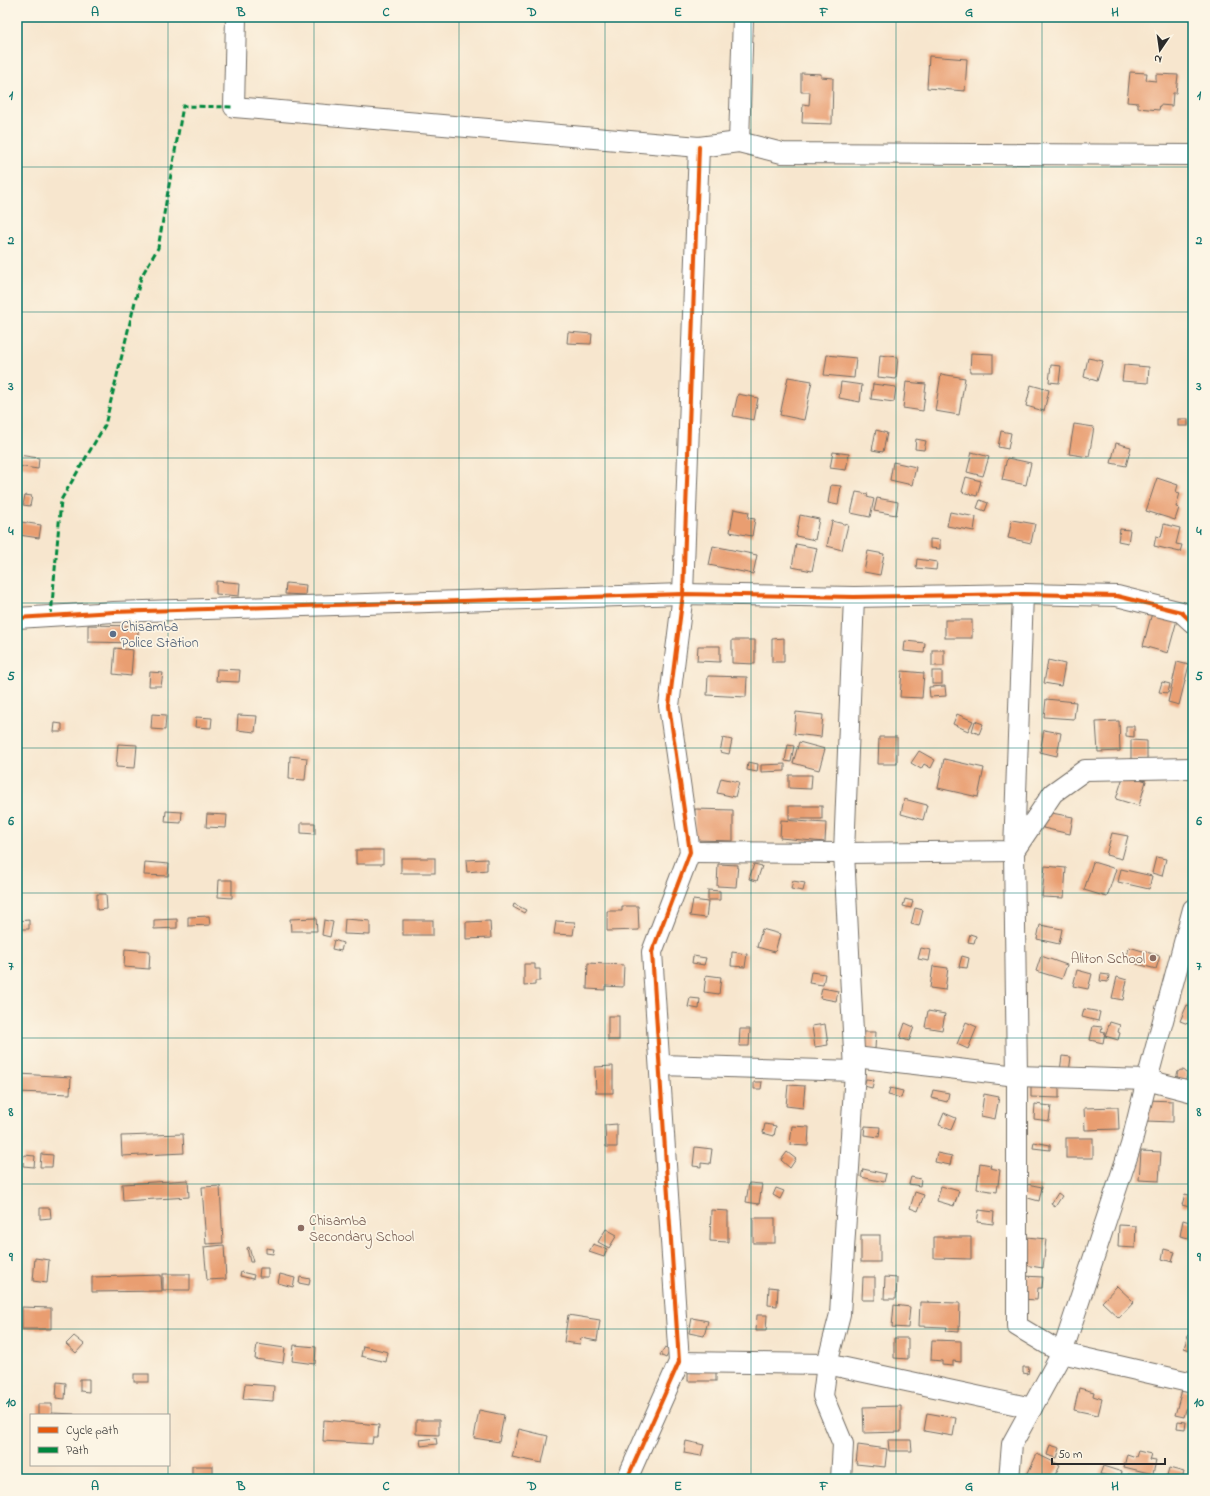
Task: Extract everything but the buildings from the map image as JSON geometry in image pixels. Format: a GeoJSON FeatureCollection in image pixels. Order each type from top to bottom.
{"type":"FeatureCollection","features":[{"type":"Feature","properties":{"kind":"street"},"geometry":{"type":"LineString","coordinates":[[236,17],[234,107],[699,146],[739,142],[782,153],[1193,155]]}},
{"type":"Feature","properties":{"kind":"street"},"geometry":{"type":"LineString","coordinates":[[739,142],[742,17]]}},
{"type":"Feature","properties":{"kind":"street"},"geometry":{"type":"LineString","coordinates":[[627,1479],[679,1362],[652,952],[690,852],[669,706],[683,594],[699,146]]}},
{"type":"Feature","properties":{"kind":"street"},"geometry":{"type":"LineString","coordinates":[[17,618],[122,612],[683,594],[854,597],[1023,594],[1117,596],[1181,612],[1193,623]]}},
{"type":"Feature","properties":{"kind":"street"},"geometry":{"type":"LineString","coordinates":[[1023,594],[1014,851],[1017,1076],[1017,1326],[1062,1353],[1193,1383]]}},
{"type":"Feature","properties":{"kind":"street"},"geometry":{"type":"LineString","coordinates":[[841,1479],[843,1444],[823,1396],[827,1364],[840,1314],[855,1064],[844,853],[854,597]]}},
{"type":"Feature","properties":{"kind":"street"},"geometry":{"type":"LineString","coordinates":[[1014,851],[1053,793],[1085,770],[1193,768]]}},
{"type":"Feature","properties":{"kind":"street"},"geometry":{"type":"LineString","coordinates":[[690,852],[844,853],[1014,851]]}},
{"type":"Feature","properties":{"kind":"street"},"geometry":{"type":"LineString","coordinates":[[1009,1479],[1012,1444],[1062,1353],[1131,1145],[1146,1080],[1193,909]]}},
{"type":"Feature","properties":{"kind":"street"},"geometry":{"type":"LineString","coordinates":[[660,1064],[855,1064],[1017,1076],[1146,1080],[1193,1092]]}},
{"type":"Feature","properties":{"kind":"street"},"geometry":{"type":"LineString","coordinates":[[679,1362],[827,1364],[1032,1408]]}},
{"type":"Feature","properties":{"kind":"marked path"},"geometry":{"type":"LineString","coordinates":[[51,616],[61,500],[105,425],[141,277],[158,248],[183,106],[234,107]]}},
{"type":"Feature","properties":{"kind":"cycle path"},"geometry":{"type":"LineString","coordinates":[[627,1479],[679,1362],[652,952],[690,852],[669,706],[683,594],[699,147]]}},
{"type":"Feature","properties":{"kind":"cycle path"},"geometry":{"type":"LineString","coordinates":[[17,618],[114,612],[683,594],[854,597],[1023,594],[1117,596],[1181,612],[1193,623]]}},
{"type":"Feature","properties":{"kind":"place","name":"Chisamba Police Station"},"geometry":{"type":"Point","coordinates":[113,634]}},
{"type":"Feature","properties":{"kind":"place","name":"Aliton School"},"geometry":{"type":"Point","coordinates":[1153,958]}},
{"type":"Feature","properties":{"kind":"place","name":"Chisamba Secondary School"},"geometry":{"type":"Point","coordinates":[301,1228]}}]}
